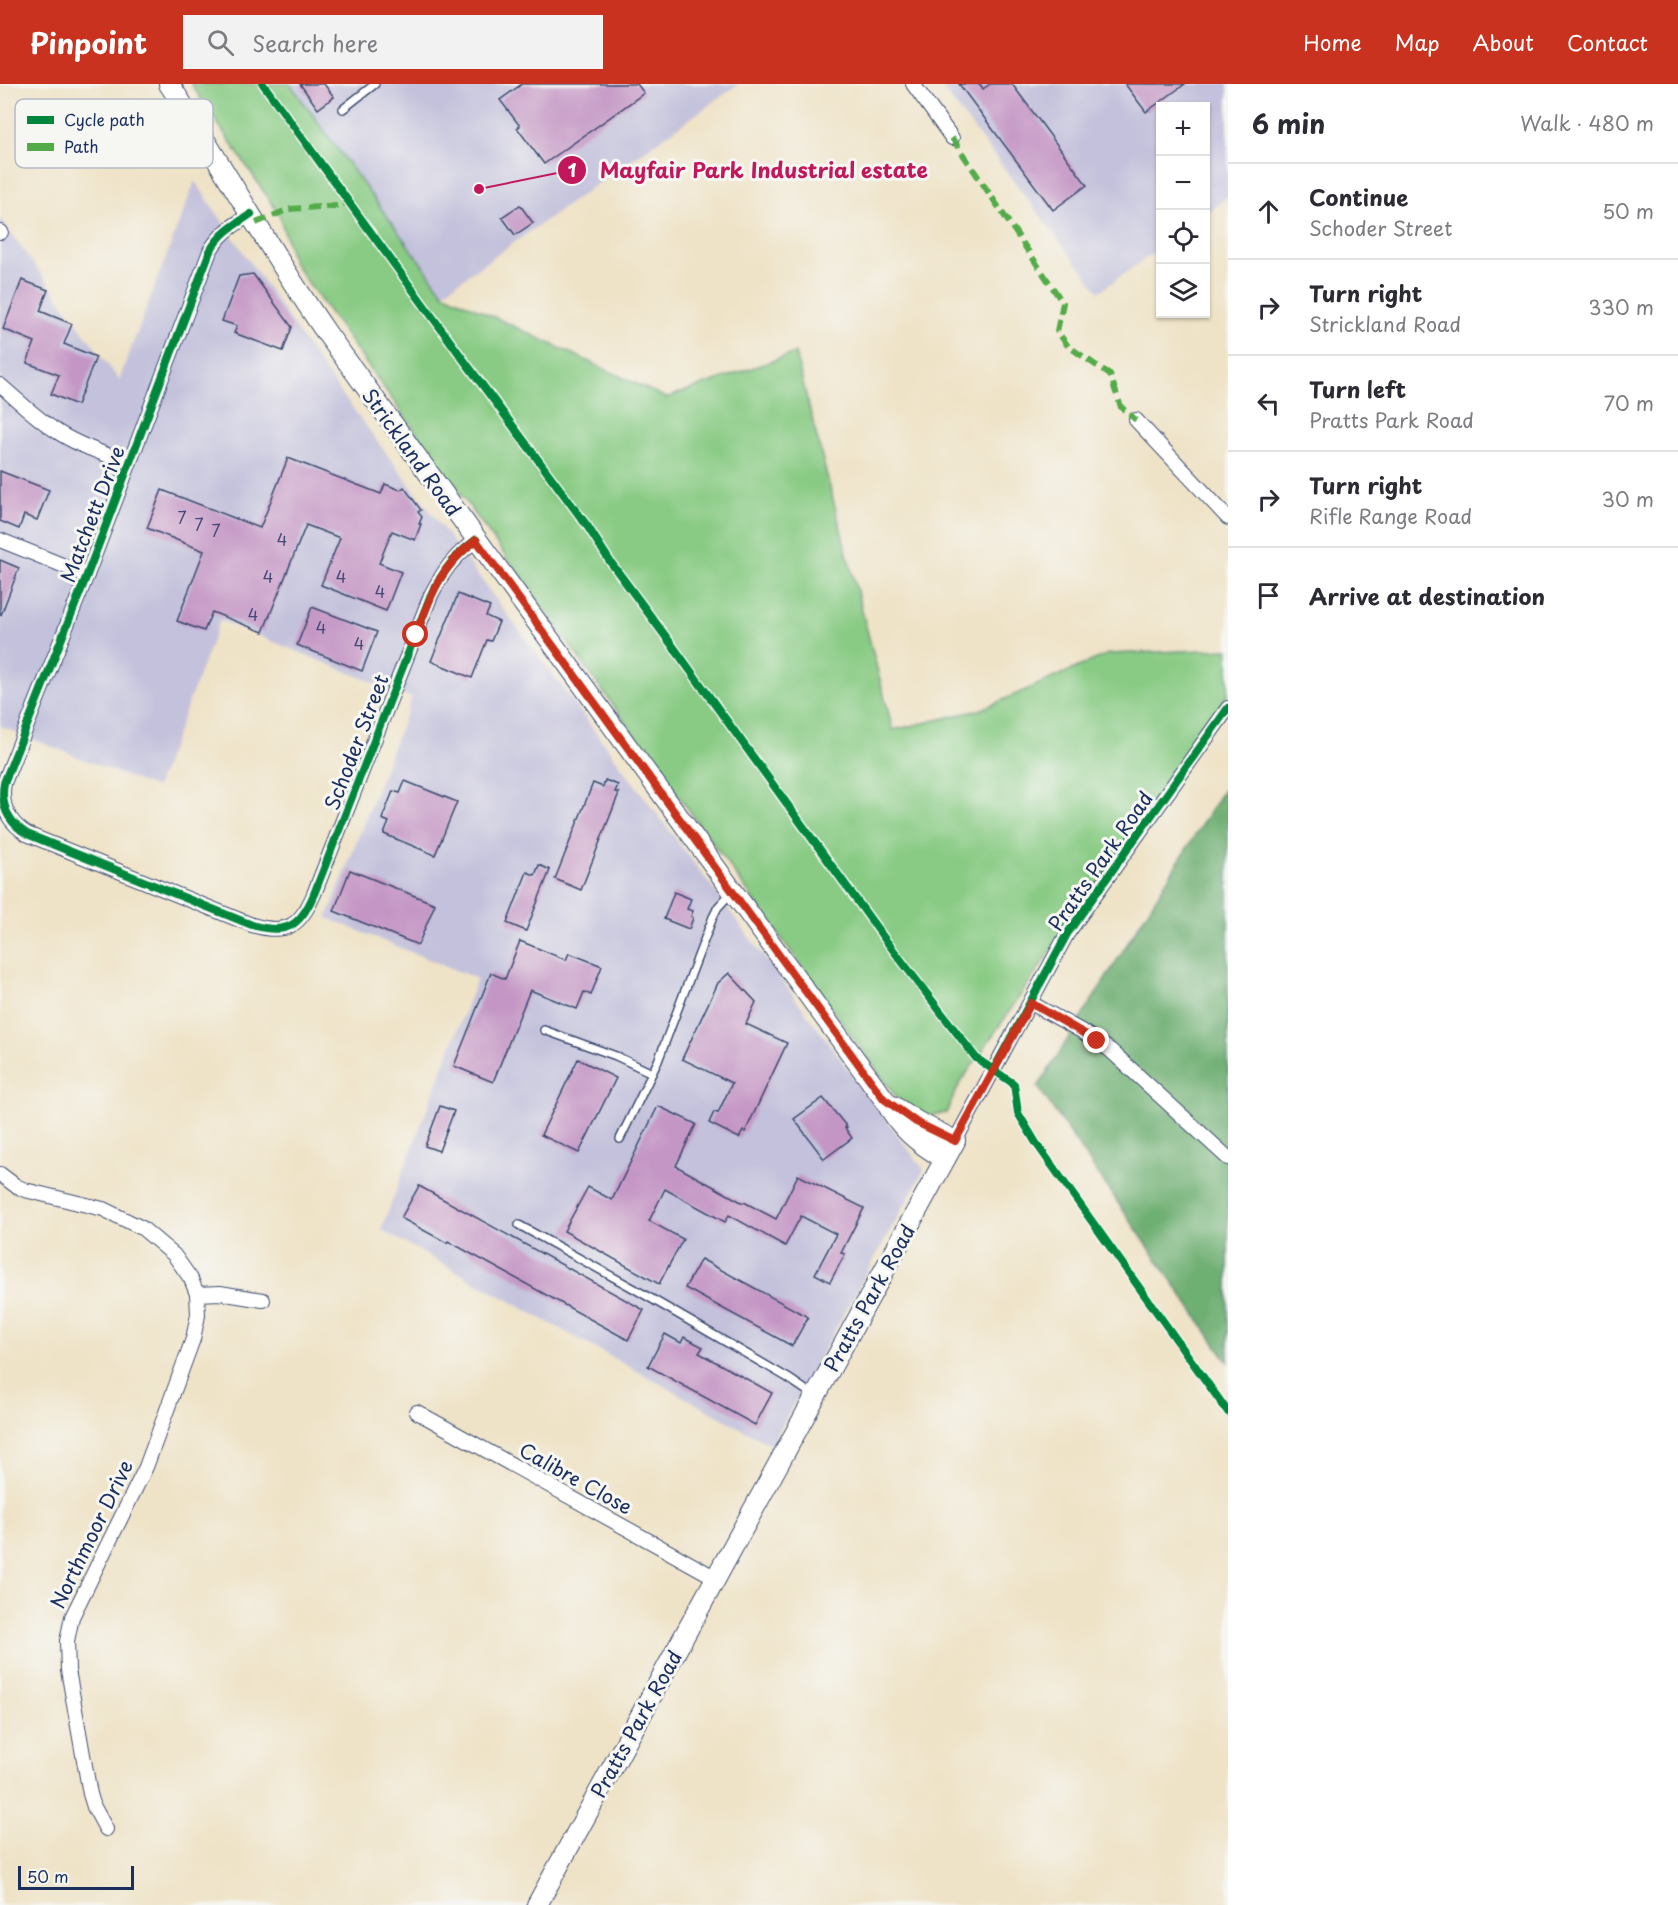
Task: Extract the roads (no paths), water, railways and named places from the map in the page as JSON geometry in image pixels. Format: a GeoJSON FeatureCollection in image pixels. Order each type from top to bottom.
{"type":"FeatureCollection","features":[{"type":"Feature","properties":{"kind":"street","name":"Strickland Road"},"geometry":{"type":"LineString","coordinates":[[169,84],[178,99]]}},
{"type":"Feature","properties":{"kind":"street"},"geometry":{"type":"LineString","coordinates":[[913,84],[952,138]]}},
{"type":"Feature","properties":{"kind":"street","name":"Strickland Road"},"geometry":{"type":"LineString","coordinates":[[213,155],[308,306],[884,1099],[896,1120],[915,1140],[945,1159]]}},
{"type":"Feature","properties":{"kind":"street","name":"Matchett Drive"},"geometry":{"type":"LineString","coordinates":[[27,834],[12,823],[7,815],[2,799],[4,783],[87,575],[210,251],[224,231],[250,214]]}},
{"type":"Feature","properties":{"kind":"street"},"geometry":{"type":"LineString","coordinates":[[0,385],[63,435],[129,464]]}},
{"type":"Feature","properties":{"kind":"street"},"geometry":{"type":"LineString","coordinates":[[1136,420],[1228,518]]}},
{"type":"Feature","properties":{"kind":"street"},"geometry":{"type":"LineString","coordinates":[[0,540],[87,575]]}},
{"type":"Feature","properties":{"kind":"street","name":"Schoder Street"},"geometry":{"type":"LineString","coordinates":[[27,834],[252,925],[274,930],[292,926],[304,914],[314,894],[431,595],[454,558],[476,540]]}},
{"type":"Feature","properties":{"kind":"street","name":"Pratts Park Road"},"geometry":{"type":"LineString","coordinates":[[537,1905],[1067,934],[1228,708]]}},
{"type":"Feature","properties":{"kind":"street"},"geometry":{"type":"LineString","coordinates":[[1031,1003],[1110,1050],[1228,1158]]}},
{"type":"Feature","properties":{"kind":"street","name":"Strickland Road"},"geometry":{"type":"LineString","coordinates":[[884,1099],[916,1122],[955,1141]]}},
{"type":"Feature","properties":{"kind":"street","name":"Northmoor Drive"},"geometry":{"type":"LineString","coordinates":[[0,1174],[25,1190],[104,1209],[142,1228],[174,1255],[191,1279],[197,1294],[198,1315],[193,1339],[146,1467],[79,1599],[69,1629],[68,1670],[90,1794],[106,1829]]}},
{"type":"Feature","properties":{"kind":"street"},"geometry":{"type":"LineString","coordinates":[[197,1294],[220,1293],[264,1300]]}},
{"type":"Feature","properties":{"kind":"street","name":"Calibre Close"},"geometry":{"type":"LineString","coordinates":[[417,1412],[716,1578]]}},
{"type":"Feature","properties":{"kind":"lane"},"geometry":{"type":"LineString","coordinates":[[343,109],[375,84]]}},
{"type":"Feature","properties":{"kind":"lane"},"geometry":{"type":"LineString","coordinates":[[620,1139],[652,1073],[712,917],[733,891]]}},
{"type":"Feature","properties":{"kind":"lane"},"geometry":{"type":"LineString","coordinates":[[544,1030],[616,1056],[652,1073]]}},
{"type":"Feature","properties":{"kind":"lane"},"geometry":{"type":"LineString","coordinates":[[519,1225],[633,1288],[815,1396]]}},
{"type":"Feature","properties":{"kind":"place","name":"Mayfair Park Industrial estate"},"geometry":{"type":"Point","coordinates":[479,189]}}]}
